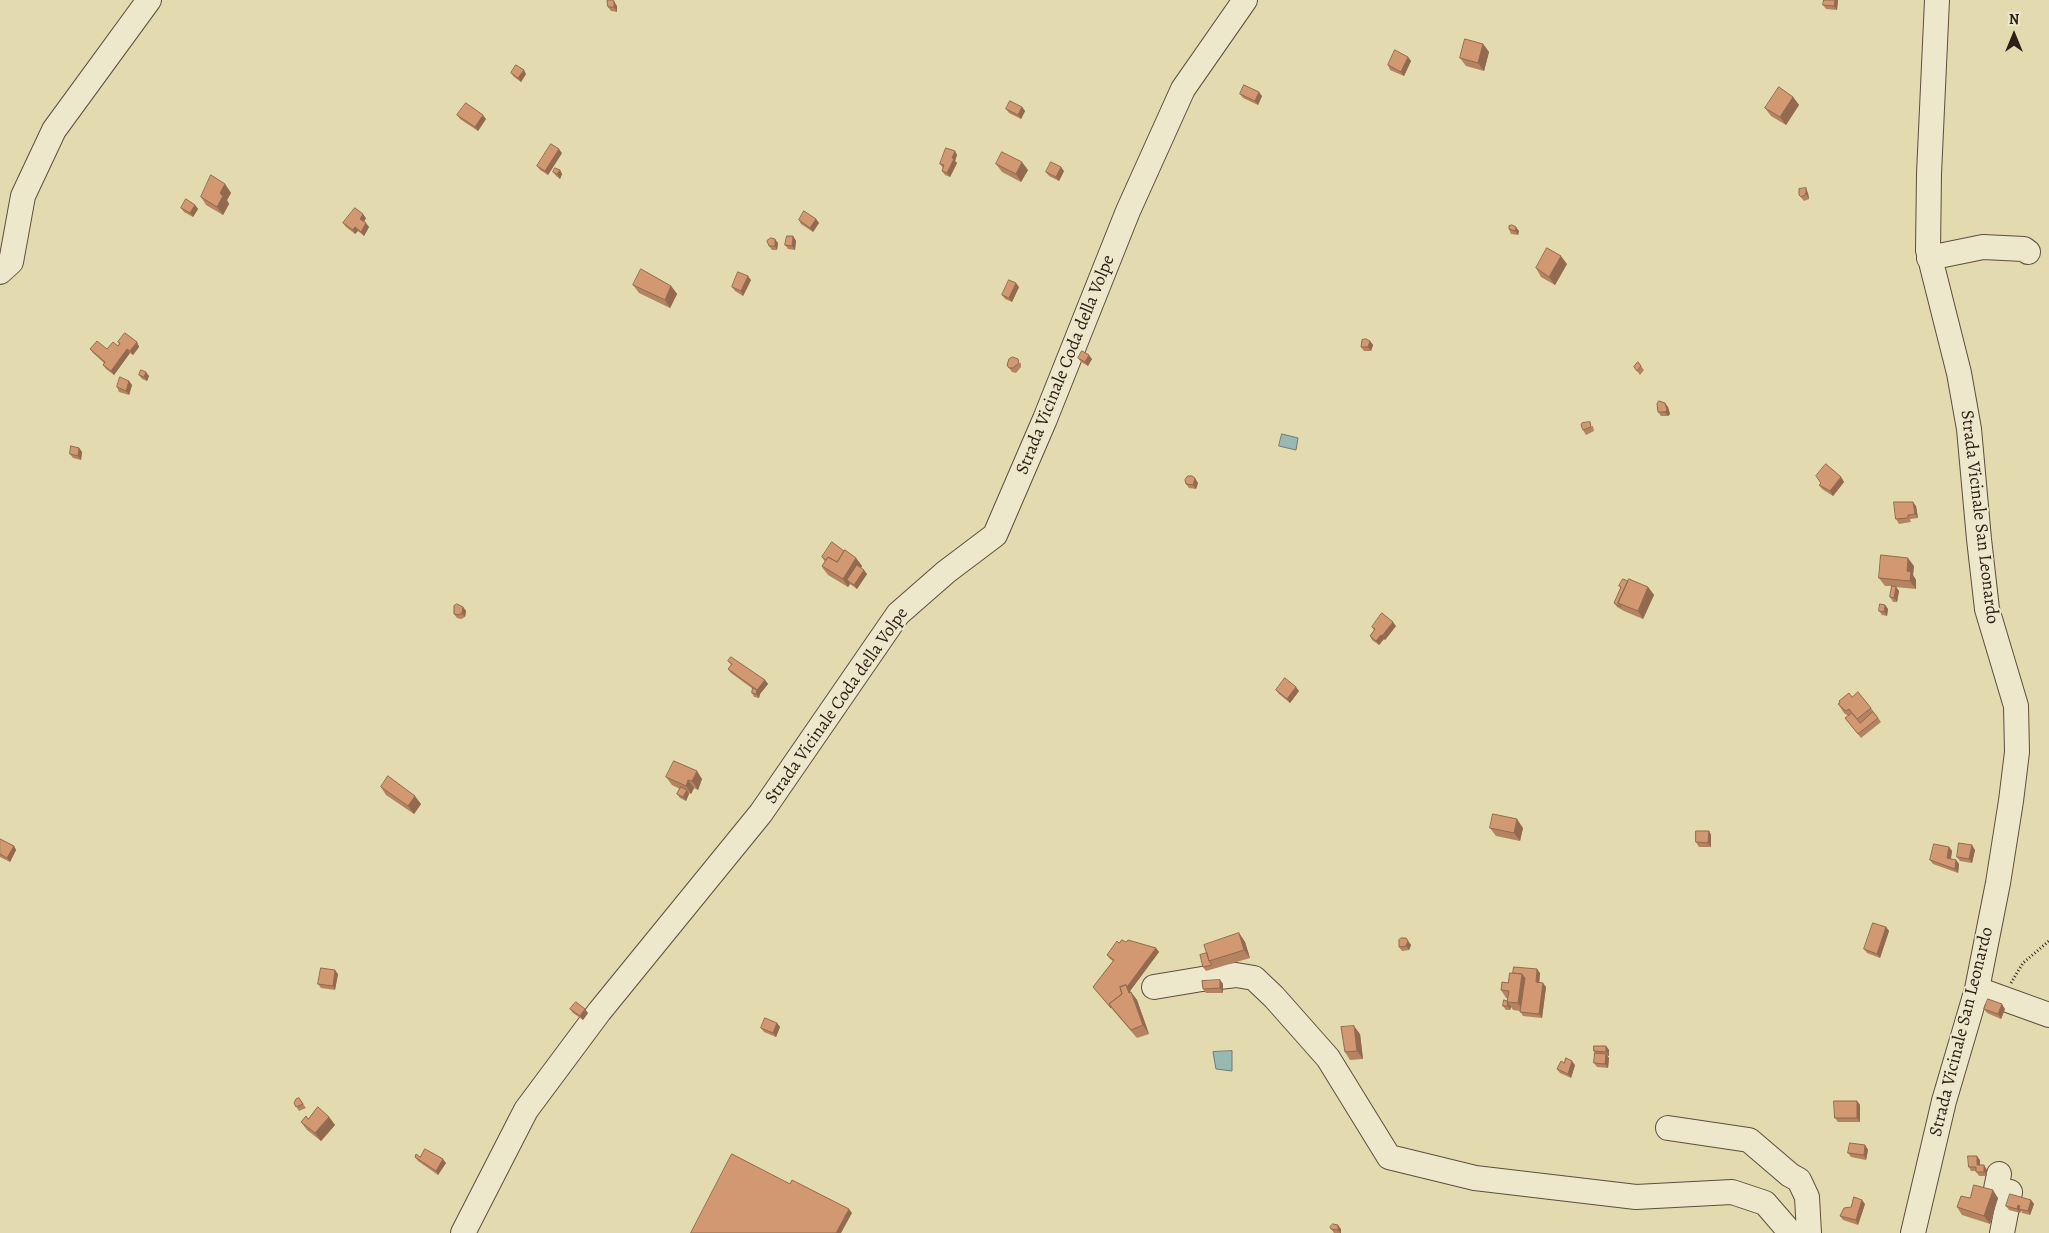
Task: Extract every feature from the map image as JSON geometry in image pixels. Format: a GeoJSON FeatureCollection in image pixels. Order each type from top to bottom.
{"type":"FeatureCollection","features":[{"type":"Feature","properties":{"kind":"street"},"geometry":{"type":"LineString","coordinates":[[0,272],[11,262],[23,196],[54,130],[149,0]]}},
{"type":"Feature","properties":{"kind":"street","name":"Strada Vicinale Coda della Volpe"},"geometry":{"type":"LineString","coordinates":[[463,1233],[526,1110],[599,1012],[761,813],[898,614],[946,572],[995,535],[1045,419],[1128,211],[1183,88],[1245,0]]}},
{"type":"Feature","properties":{"kind":"street","name":"Strada Vicinale San Leonardo"},"geometry":{"type":"LineString","coordinates":[[1913,1233],[1944,1101],[1977,989],[1998,883],[2017,752],[2016,706],[1987,609],[1969,429],[1959,372],[1930,258],[1930,174],[1937,0]]}},
{"type":"Feature","properties":{"kind":"street"},"geometry":{"type":"LineString","coordinates":[[1930,258],[1990,246],[2024,249],[2028,252]]}},
{"type":"Feature","properties":{"kind":"street"},"geometry":{"type":"LineString","coordinates":[[1154,987],[1202,978],[1236,975],[1254,978],[1328,1058],[1389,1157],[1475,1178],[1636,1197],[1732,1192],[1765,1203],[1790,1233]]}},
{"type":"Feature","properties":{"kind":"street"},"geometry":{"type":"LineString","coordinates":[[1977,989],[2049,1015]]}},
{"type":"Feature","properties":{"kind":"street"},"geometry":{"type":"LineString","coordinates":[[1668,1128],[1749,1140],[1790,1175],[1800,1180],[1807,1197],[1809,1233]]}},
{"type":"Feature","properties":{"kind":"street"},"geometry":{"type":"LineString","coordinates":[[1999,1174],[1996,1188],[2010,1192],[2002,1233]]}},
{"type":"Feature","properties":{"kind":"path"},"geometry":{"type":"LineString","coordinates":[[2002,998],[2024,963],[2049,941]]}},
{"type":"Feature","properties":{"kind":"water"},"geometry":{"type":"Polygon","coordinates":[[[1282,434],[1298,438],[1296,450],[1279,446],[1282,434]]]}},
{"type":"Feature","properties":{"kind":"water"},"geometry":{"type":"Polygon","coordinates":[[[1232,1051],[1232,1071],[1216,1069],[1213,1052],[1232,1051]]]}},
{"type":"Feature","properties":{"kind":"building"},"geometry":{"type":"Polygon","coordinates":[[[1824,0],[1835,0],[1834,6],[1823,5],[1824,0]]]}},
{"type":"Feature","properties":{"kind":"building"},"geometry":{"type":"Polygon","coordinates":[[[607,1],[614,1],[614,7],[608,7],[607,1]]]}},
{"type":"Feature","properties":{"kind":"building"},"geometry":{"type":"Polygon","coordinates":[[[1465,39],[1483,44],[1478,63],[1460,58],[1465,39]]]}},
{"type":"Feature","properties":{"kind":"building"},"geometry":{"type":"Polygon","coordinates":[[[1395,50],[1408,57],[1401,72],[1388,65],[1395,50]]]}},
{"type":"Feature","properties":{"kind":"building"},"geometry":{"type":"Polygon","coordinates":[[[516,65],[524,70],[518,78],[511,73],[516,65]]]}},
{"type":"Feature","properties":{"kind":"building"},"geometry":{"type":"Polygon","coordinates":[[[1244,85],[1259,92],[1255,101],[1240,94],[1244,85]]]}},
{"type":"Feature","properties":{"kind":"building"},"geometry":{"type":"Polygon","coordinates":[[[1779,87],[1793,97],[1780,117],[1765,108],[1779,87]]]}},
{"type":"Feature","properties":{"kind":"building"},"geometry":{"type":"Polygon","coordinates":[[[1010,101],[1022,107],[1018,115],[1006,109],[1010,101]]]}},
{"type":"Feature","properties":{"kind":"building"},"geometry":{"type":"Polygon","coordinates":[[[466,103],[483,115],[475,127],[457,115],[466,103]]]}},
{"type":"Feature","properties":{"kind":"building"},"geometry":{"type":"Polygon","coordinates":[[[551,144],[559,149],[545,171],[537,166],[551,144]]]}},
{"type":"Feature","properties":{"kind":"building"},"geometry":{"type":"Polygon","coordinates":[[[946,148],[955,151],[952,158],[954,159],[947,173],[942,171],[944,165],[940,164],[946,148]]]}},
{"type":"Feature","properties":{"kind":"building"},"geometry":{"type":"Polygon","coordinates":[[[1002,152],[1022,162],[1016,174],[996,164],[1002,152]]]}},
{"type":"Feature","properties":{"kind":"building"},"geometry":{"type":"Polygon","coordinates":[[[1051,162],[1061,167],[1056,177],[1046,172],[1051,162]]]}},
{"type":"Feature","properties":{"kind":"building"},"geometry":{"type":"Polygon","coordinates":[[[555,168],[560,170],[557,174],[553,172],[555,168]]]}},
{"type":"Feature","properties":{"kind":"building"},"geometry":{"type":"Polygon","coordinates":[[[211,175],[225,184],[220,193],[223,196],[217,207],[201,197],[211,175]]]}},
{"type":"Feature","properties":{"kind":"building"},"geometry":{"type":"Polygon","coordinates":[[[1806,188],[1806,194],[1801,197],[1799,189],[1806,188]]]}},
{"type":"Feature","properties":{"kind":"building"},"geometry":{"type":"Polygon","coordinates":[[[186,199],[195,205],[190,213],[181,208],[186,199]]]}},
{"type":"Feature","properties":{"kind":"building"},"geometry":{"type":"Polygon","coordinates":[[[355,208],[363,214],[360,219],[366,223],[361,232],[355,227],[353,230],[343,223],[355,208]]]}},
{"type":"Feature","properties":{"kind":"building"},"geometry":{"type":"Polygon","coordinates":[[[804,211],[816,219],[810,228],[799,220],[804,211]]]}},
{"type":"Feature","properties":{"kind":"building"},"geometry":{"type":"Polygon","coordinates":[[[1509,226],[1516,227],[1515,231],[1509,229],[1509,226]]]}},
{"type":"Feature","properties":{"kind":"building"},"geometry":{"type":"Polygon","coordinates":[[[787,236],[793,236],[792,246],[785,245],[787,236]]]}},
{"type":"Feature","properties":{"kind":"building"},"geometry":{"type":"Polygon","coordinates":[[[771,238],[775,239],[775,246],[769,246],[767,241],[771,238]]]}},
{"type":"Feature","properties":{"kind":"building"},"geometry":{"type":"Polygon","coordinates":[[[1547,248],[1561,256],[1549,277],[1536,268],[1547,248]]]}},
{"type":"Feature","properties":{"kind":"building"},"geometry":{"type":"Polygon","coordinates":[[[641,269],[671,286],[665,300],[633,285],[641,269]]]}},
{"type":"Feature","properties":{"kind":"building"},"geometry":{"type":"Polygon","coordinates":[[[738,272],[748,276],[741,291],[732,287],[738,272]]]}},
{"type":"Feature","properties":{"kind":"building"},"geometry":{"type":"Polygon","coordinates":[[[1009,280],[1016,283],[1009,298],[1002,295],[1009,280]]]}},
{"type":"Feature","properties":{"kind":"building"},"geometry":{"type":"Polygon","coordinates":[[[125,333],[137,342],[130,351],[127,349],[111,371],[103,365],[105,362],[90,349],[97,341],[107,349],[113,342],[118,346],[120,343],[118,342],[125,333]]]}},
{"type":"Feature","properties":{"kind":"building"},"geometry":{"type":"Polygon","coordinates":[[[1362,340],[1370,341],[1368,347],[1361,347],[1362,340]]]}},
{"type":"Feature","properties":{"kind":"building"},"geometry":{"type":"Polygon","coordinates":[[[1082,351],[1089,355],[1085,362],[1078,358],[1082,351]]]}},
{"type":"Feature","properties":{"kind":"building"},"geometry":{"type":"Polygon","coordinates":[[[1013,357],[1018,359],[1019,363],[1013,368],[1009,368],[1007,365],[1009,359],[1013,357]]]}},
{"type":"Feature","properties":{"kind":"building"},"geometry":{"type":"Polygon","coordinates":[[[1638,362],[1641,366],[1637,371],[1634,367],[1638,362]]]}},
{"type":"Feature","properties":{"kind":"building"},"geometry":{"type":"Polygon","coordinates":[[[141,370],[146,372],[144,377],[139,375],[141,370]]]}},
{"type":"Feature","properties":{"kind":"building"},"geometry":{"type":"Polygon","coordinates":[[[120,377],[129,381],[126,391],[117,387],[120,377]]]}},
{"type":"Feature","properties":{"kind":"building"},"geometry":{"type":"Polygon","coordinates":[[[1659,401],[1665,403],[1667,410],[1665,412],[1658,412],[1657,404],[1659,401]]]}},
{"type":"Feature","properties":{"kind":"building"},"geometry":{"type":"Polygon","coordinates":[[[1590,422],[1591,427],[1583,430],[1582,423],[1590,422]]]}},
{"type":"Feature","properties":{"kind":"building"},"geometry":{"type":"Polygon","coordinates":[[[71,446],[79,448],[78,456],[70,454],[71,446]]]}},
{"type":"Feature","properties":{"kind":"building"},"geometry":{"type":"Polygon","coordinates":[[[1826,464],[1841,477],[1830,491],[1819,485],[1821,483],[1816,476],[1826,464]]]}},
{"type":"Feature","properties":{"kind":"building"},"geometry":{"type":"Polygon","coordinates":[[[1188,476],[1195,478],[1193,485],[1186,484],[1185,480],[1188,476]]]}},
{"type":"Feature","properties":{"kind":"building"},"geometry":{"type":"Polygon","coordinates":[[[1894,502],[1913,502],[1915,514],[1908,515],[1908,518],[1896,519],[1894,502]]]}},
{"type":"Feature","properties":{"kind":"building"},"geometry":{"type":"Polygon","coordinates":[[[832,542],[844,551],[837,562],[828,557],[826,560],[822,557],[832,542]]]}},
{"type":"Feature","properties":{"kind":"building"},"geometry":{"type":"Polygon","coordinates":[[[845,550],[856,558],[843,579],[822,566],[828,557],[837,562],[845,550]]]}},
{"type":"Feature","properties":{"kind":"building"},"geometry":{"type":"Polygon","coordinates":[[[1881,555],[1908,558],[1907,571],[1911,572],[1910,581],[1879,578],[1881,555]]]}},
{"type":"Feature","properties":{"kind":"building"},"geometry":{"type":"Polygon","coordinates":[[[857,565],[864,570],[854,585],[847,580],[857,565]]]}},
{"type":"Feature","properties":{"kind":"building"},"geometry":{"type":"Polygon","coordinates":[[[1623,579],[1628,581],[1618,603],[1621,607],[1614,603],[1623,579]]]}},
{"type":"Feature","properties":{"kind":"building"},"geometry":{"type":"Polygon","coordinates":[[[1629,579],[1648,587],[1638,611],[1618,603],[1629,579]]]}},
{"type":"Feature","properties":{"kind":"building"},"geometry":{"type":"Polygon","coordinates":[[[1892,586],[1896,587],[1894,598],[1890,597],[1892,586]]]}},
{"type":"Feature","properties":{"kind":"building"},"geometry":{"type":"Polygon","coordinates":[[[457,604],[463,607],[462,613],[458,615],[454,614],[454,606],[457,604]]]}},
{"type":"Feature","properties":{"kind":"building"},"geometry":{"type":"Polygon","coordinates":[[[1880,604],[1885,605],[1884,612],[1879,611],[1880,604]]]}},
{"type":"Feature","properties":{"kind":"building"},"geometry":{"type":"Polygon","coordinates":[[[1382,613],[1393,622],[1376,641],[1370,636],[1375,629],[1372,627],[1382,613]]]}},
{"type":"Feature","properties":{"kind":"building"},"geometry":{"type":"Polygon","coordinates":[[[731,657],[765,680],[757,690],[728,669],[732,664],[728,661],[731,657]]]}},
{"type":"Feature","properties":{"kind":"building"},"geometry":{"type":"Polygon","coordinates":[[[1285,678],[1296,687],[1287,699],[1276,690],[1285,678]]]}},
{"type":"Feature","properties":{"kind":"building"},"geometry":{"type":"Polygon","coordinates":[[[753,688],[757,690],[756,694],[752,693],[753,688]]]}},
{"type":"Feature","properties":{"kind":"building"},"geometry":{"type":"Polygon","coordinates":[[[1858,692],[1871,708],[1857,719],[1849,709],[1846,711],[1838,704],[1849,693],[1852,697],[1858,692]]]}},
{"type":"Feature","properties":{"kind":"building"},"geometry":{"type":"Polygon","coordinates":[[[1873,712],[1878,718],[1858,734],[1845,718],[1852,713],[1860,723],[1873,712]]]}},
{"type":"Feature","properties":{"kind":"building"},"geometry":{"type":"Polygon","coordinates":[[[674,761],[697,771],[692,781],[688,780],[686,786],[666,777],[674,761]]]}},
{"type":"Feature","properties":{"kind":"building"},"geometry":{"type":"Polygon","coordinates":[[[388,776],[415,796],[408,806],[381,787],[388,776]]]}},
{"type":"Feature","properties":{"kind":"building"},"geometry":{"type":"Polygon","coordinates":[[[681,787],[687,790],[683,797],[677,794],[681,787]]]}},
{"type":"Feature","properties":{"kind":"building"},"geometry":{"type":"Polygon","coordinates":[[[1493,814],[1517,819],[1514,833],[1490,828],[1493,814]]]}},
{"type":"Feature","properties":{"kind":"building"},"geometry":{"type":"Polygon","coordinates":[[[1696,831],[1709,831],[1708,843],[1696,842],[1696,831]]]}},
{"type":"Feature","properties":{"kind":"building"},"geometry":{"type":"Polygon","coordinates":[[[0,839],[14,846],[7,858],[0,854],[0,839]]]}},
{"type":"Feature","properties":{"kind":"building"},"geometry":{"type":"Polygon","coordinates":[[[1959,843],[1972,845],[1969,859],[1957,857],[1959,843]]]}},
{"type":"Feature","properties":{"kind":"building"},"geometry":{"type":"Polygon","coordinates":[[[1934,844],[1949,847],[1947,858],[1956,860],[1955,869],[1930,860],[1934,844]]]}},
{"type":"Feature","properties":{"kind":"building"},"geometry":{"type":"Polygon","coordinates":[[[1873,923],[1886,927],[1877,954],[1864,949],[1873,923]]]}},
{"type":"Feature","properties":{"kind":"building"},"geometry":{"type":"Polygon","coordinates":[[[1239,933],[1244,950],[1209,961],[1204,945],[1239,933]]]}},
{"type":"Feature","properties":{"kind":"building"},"geometry":{"type":"Polygon","coordinates":[[[1406,938],[1408,941],[1406,946],[1399,947],[1399,940],[1406,938]]]}},
{"type":"Feature","properties":{"kind":"building"},"geometry":{"type":"Polygon","coordinates":[[[1122,940],[1156,948],[1127,987],[1126,985],[1120,987],[1122,994],[1109,1004],[1111,1008],[1093,987],[1114,960],[1107,955],[1117,941],[1119,943],[1122,940]]]}},
{"type":"Feature","properties":{"kind":"building"},"geometry":{"type":"Polygon","coordinates":[[[1207,953],[1212,965],[1203,967],[1200,955],[1207,953]]]}},
{"type":"Feature","properties":{"kind":"building"},"geometry":{"type":"Polygon","coordinates":[[[1514,967],[1537,969],[1536,982],[1543,983],[1539,1014],[1520,1012],[1525,978],[1522,974],[1513,973],[1514,967]]]}},
{"type":"Feature","properties":{"kind":"building"},"geometry":{"type":"Polygon","coordinates":[[[321,968],[335,970],[333,986],[318,984],[321,968]]]}},
{"type":"Feature","properties":{"kind":"building"},"geometry":{"type":"Polygon","coordinates":[[[1510,973],[1522,974],[1518,1003],[1507,1002],[1509,991],[1501,990],[1502,982],[1508,983],[1510,973]]]}},
{"type":"Feature","properties":{"kind":"building"},"geometry":{"type":"Polygon","coordinates":[[[1220,980],[1220,988],[1203,989],[1202,981],[1220,980]]]}},
{"type":"Feature","properties":{"kind":"building"},"geometry":{"type":"Polygon","coordinates":[[[1126,985],[1129,993],[1131,992],[1143,1025],[1131,1030],[1109,1004],[1122,994],[1120,987],[1126,985]]]}},
{"type":"Feature","properties":{"kind":"building"},"geometry":{"type":"Polygon","coordinates":[[[1988,999],[2002,1004],[1998,1014],[1984,1009],[1988,999]]]}},
{"type":"Feature","properties":{"kind":"building"},"geometry":{"type":"Polygon","coordinates":[[[1504,1000],[1507,1001],[1508,1006],[1503,1006],[1504,1000]]]}},
{"type":"Feature","properties":{"kind":"building"},"geometry":{"type":"Polygon","coordinates":[[[576,1002],[585,1009],[580,1016],[570,1009],[576,1002]]]}},
{"type":"Feature","properties":{"kind":"building"},"geometry":{"type":"Polygon","coordinates":[[[765,1018],[777,1023],[773,1033],[761,1028],[765,1018]]]}},
{"type":"Feature","properties":{"kind":"building"},"geometry":{"type":"Polygon","coordinates":[[[1354,1026],[1357,1051],[1345,1052],[1341,1027],[1354,1026]]]}},
{"type":"Feature","properties":{"kind":"building"},"geometry":{"type":"Polygon","coordinates":[[[1594,1046],[1606,1046],[1606,1052],[1594,1051],[1594,1046]]]}},
{"type":"Feature","properties":{"kind":"building"},"geometry":{"type":"Polygon","coordinates":[[[1595,1053],[1606,1054],[1605,1064],[1594,1063],[1595,1053]]]}},
{"type":"Feature","properties":{"kind":"building"},"geometry":{"type":"Polygon","coordinates":[[[1566,1058],[1572,1061],[1568,1074],[1557,1069],[1561,1061],[1564,1063],[1566,1058]]]}},
{"type":"Feature","properties":{"kind":"building"},"geometry":{"type":"Polygon","coordinates":[[[299,1098],[303,1104],[296,1107],[294,1103],[299,1098]]]}},
{"type":"Feature","properties":{"kind":"building"},"geometry":{"type":"Polygon","coordinates":[[[1834,1101],[1857,1101],[1857,1118],[1835,1118],[1834,1101]]]}},
{"type":"Feature","properties":{"kind":"building"},"geometry":{"type":"Polygon","coordinates":[[[318,1107],[329,1117],[315,1133],[301,1122],[306,1116],[308,1119],[318,1107]]]}},
{"type":"Feature","properties":{"kind":"building"},"geometry":{"type":"Polygon","coordinates":[[[1850,1143],[1865,1145],[1864,1155],[1848,1153],[1850,1143]]]}},
{"type":"Feature","properties":{"kind":"building"},"geometry":{"type":"Polygon","coordinates":[[[425,1149],[443,1159],[436,1171],[415,1157],[416,1154],[420,1157],[425,1149]]]}},
{"type":"Feature","properties":{"kind":"building"},"geometry":{"type":"Polygon","coordinates":[[[732,1154],[790,1184],[792,1180],[849,1209],[836,1233],[691,1233],[732,1154]]]}},
{"type":"Feature","properties":{"kind":"building"},"geometry":{"type":"Polygon","coordinates":[[[1968,1156],[1977,1156],[1977,1165],[1984,1165],[1984,1172],[1976,1172],[1976,1167],[1969,1167],[1968,1156]]]}},
{"type":"Feature","properties":{"kind":"building"},"geometry":{"type":"Polygon","coordinates":[[[1974,1185],[1993,1190],[1984,1216],[1957,1207],[1961,1196],[1970,1198],[1974,1185]]]}},
{"type":"Feature","properties":{"kind":"building"},"geometry":{"type":"Polygon","coordinates":[[[2010,1194],[2031,1200],[2028,1211],[2019,1209],[2020,1206],[2018,1205],[2017,1209],[2006,1206],[2010,1194]]]}},
{"type":"Feature","properties":{"kind":"building"},"geometry":{"type":"Polygon","coordinates":[[[1854,1197],[1862,1200],[1856,1220],[1840,1216],[1844,1208],[1851,1207],[1854,1197]]]}},
{"type":"Feature","properties":{"kind":"building"},"geometry":{"type":"Polygon","coordinates":[[[1333,1224],[1338,1225],[1338,1230],[1331,1229],[1330,1227],[1333,1224]]]}}]}
